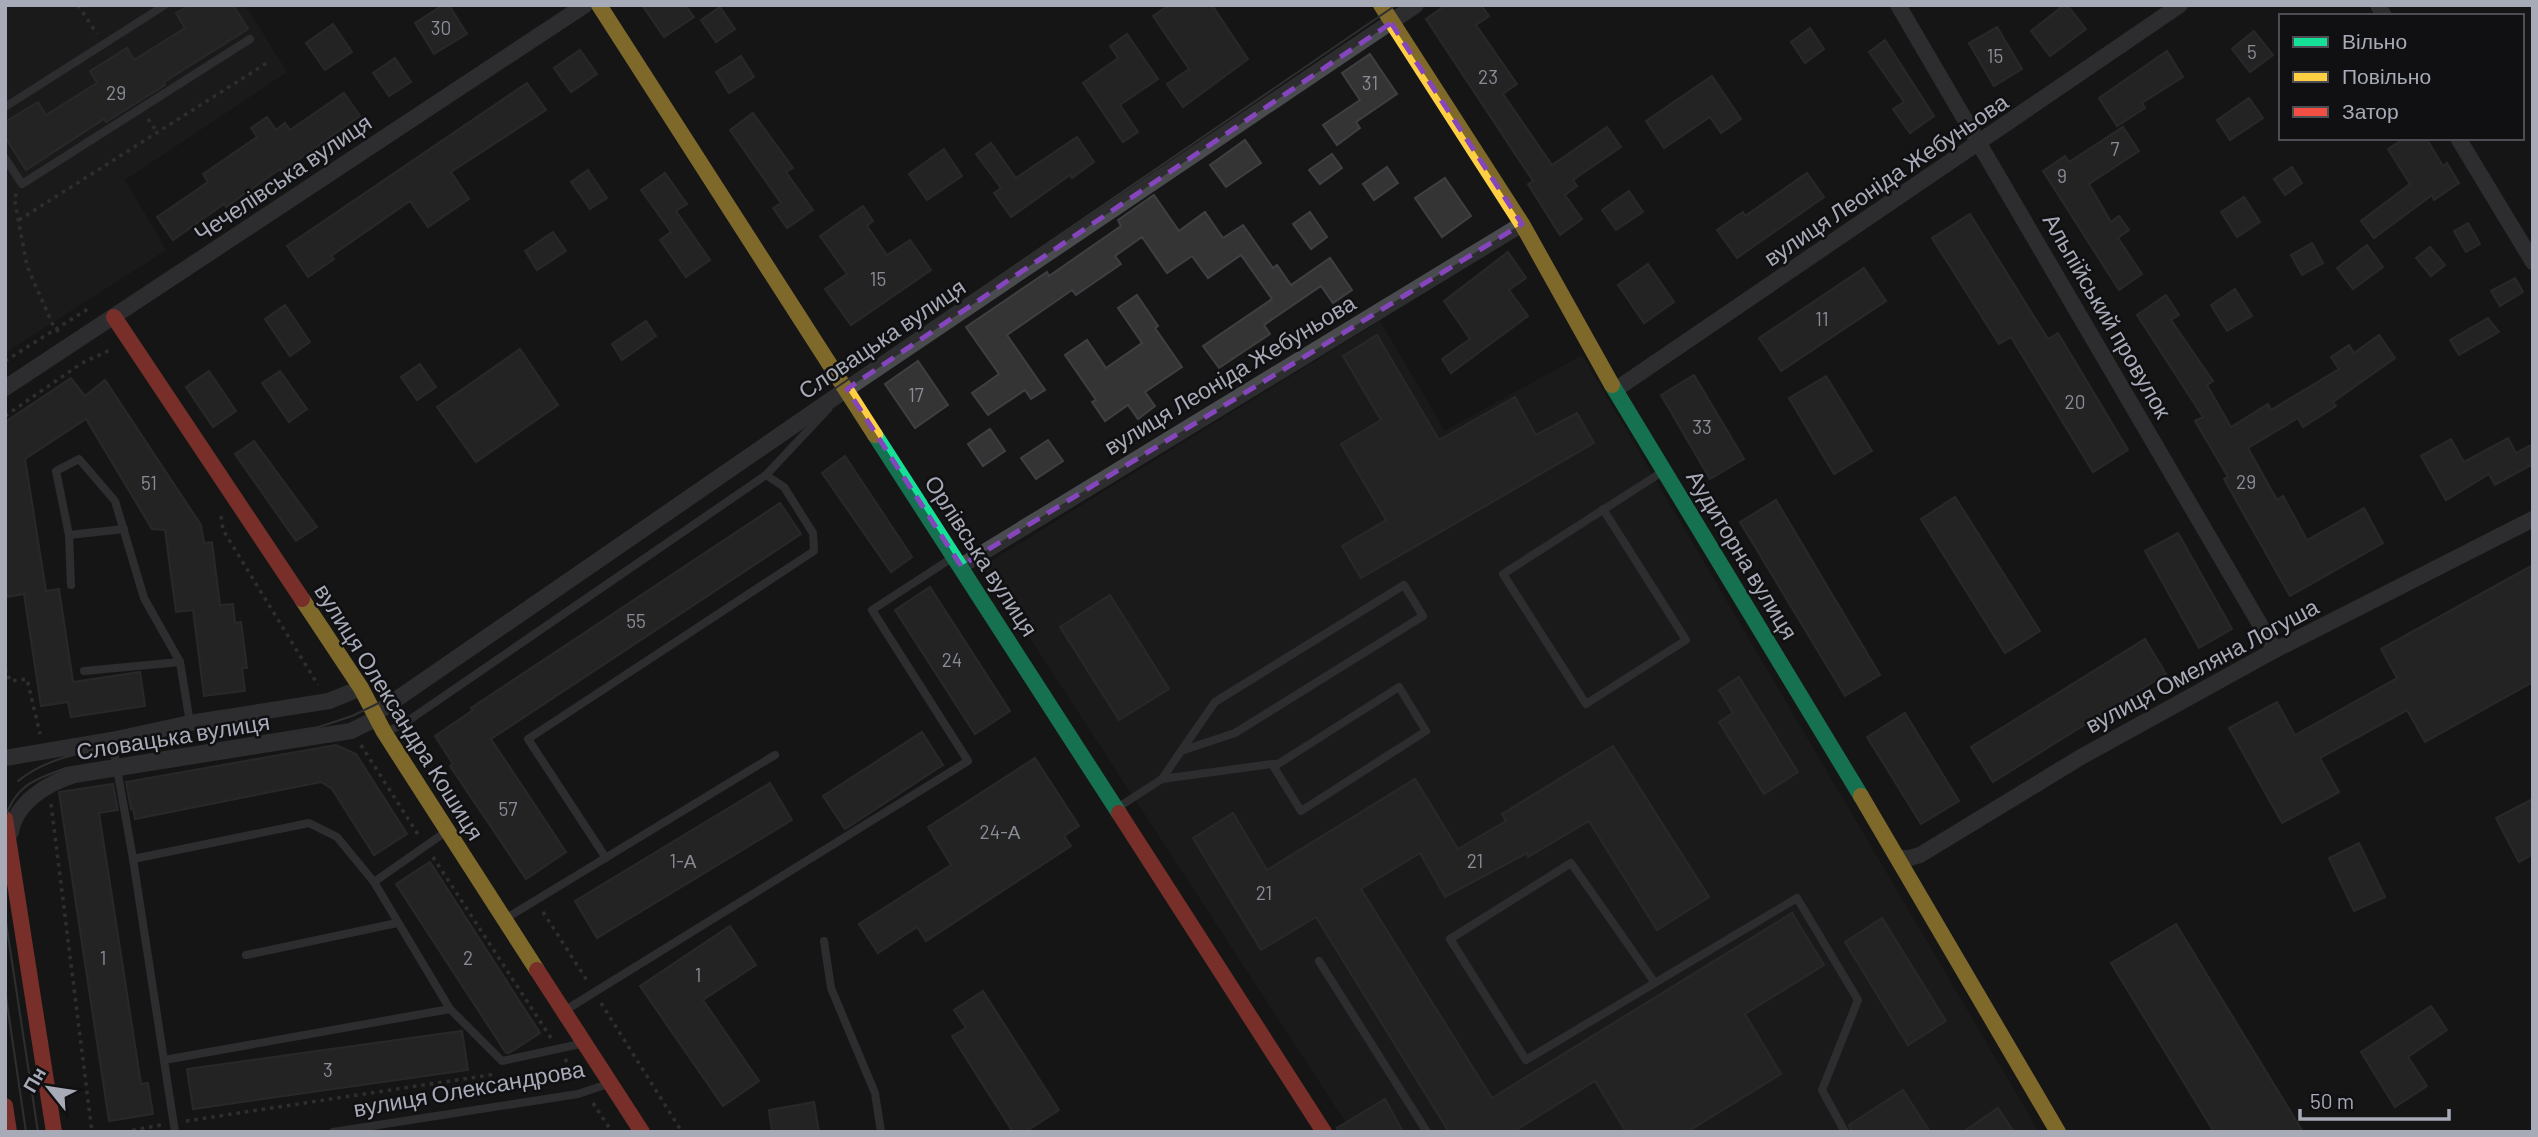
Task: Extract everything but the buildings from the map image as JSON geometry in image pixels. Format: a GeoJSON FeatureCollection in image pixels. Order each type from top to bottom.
{"type":"FeatureCollection","features":[{"type":"Feature","properties":{"kind":"main road","name":"Орлівська вулиця"},"geometry":{"type":"LineString","coordinates":[[599,5],[1324,1132]]}},
{"type":"Feature","properties":{"kind":"main road","name":"Аудиторна вулиця"},"geometry":{"type":"LineString","coordinates":[[1381,5],[1522,224],[1615,390],[1899,858],[2058,1132]]}},
{"type":"Feature","properties":{"kind":"main road","name":"вулиця Олександра Кошиця"},"geometry":{"type":"LineString","coordinates":[[114,317],[361,688],[447,832],[642,1132]]}},
{"type":"Feature","properties":{"kind":"main road"},"geometry":{"type":"LineString","coordinates":[[5,819],[54,1132]]}},
{"type":"Feature","properties":{"kind":"main road"},"geometry":{"type":"LineString","coordinates":[[5,1106],[9,1132]]}},
{"type":"Feature","properties":{"kind":"street","name":"Чечелівська вулиця"},"geometry":{"type":"LineString","coordinates":[[5,388],[585,5]]}},
{"type":"Feature","properties":{"kind":"street","name":"Словацька вулиця"},"geometry":{"type":"LineString","coordinates":[[9,845],[12,825],[34,795],[74,775],[351,732],[379,722],[847,389],[1416,5]]}},
{"type":"Feature","properties":{"kind":"street","name":"Альпійський провулок"},"geometry":{"type":"LineString","coordinates":[[1898,5],[2275,650]]}},
{"type":"Feature","properties":{"kind":"street","name":"вулиця Леоніда Жебуньова"},"geometry":{"type":"LineString","coordinates":[[1615,390],[1980,144],[2180,5]]}},
{"type":"Feature","properties":{"kind":"street"},"geometry":{"type":"LineString","coordinates":[[2459,140],[2533,262]]}},
{"type":"Feature","properties":{"kind":"street","name":"вулиця Леоніда Жебуньова"},"geometry":{"type":"LineString","coordinates":[[958,561],[1522,224]]}},
{"type":"Feature","properties":{"kind":"street","name":"вулиця Омеляна Логуша"},"geometry":{"type":"LineString","coordinates":[[1899,858],[1920,855],[2081,757],[2275,650],[2533,519]]}},
{"type":"Feature","properties":{"kind":"street","name":"Словацька вулиця"},"geometry":{"type":"LineString","coordinates":[[5,758],[190,723],[329,701],[361,688]]}},
{"type":"Feature","properties":{"kind":"lane"},"geometry":{"type":"LineString","coordinates":[[5,107],[165,5]]}},
{"type":"Feature","properties":{"kind":"lane"},"geometry":{"type":"LineString","coordinates":[[5,158],[22,184],[250,39]]}},
{"type":"Feature","properties":{"kind":"lane"},"geometry":{"type":"LineString","coordinates":[[379,722],[402,725],[766,475],[847,389]]}},
{"type":"Feature","properties":{"kind":"lane"},"geometry":{"type":"LineString","coordinates":[[71,585],[69,536],[56,471],[79,459],[115,500],[144,598],[180,662],[190,723]]}},
{"type":"Feature","properties":{"kind":"lane"},"geometry":{"type":"LineString","coordinates":[[1603,509],[1686,640],[1586,704],[1503,574],[1603,509],[1664,471]]}},
{"type":"Feature","properties":{"kind":"lane"},"geometry":{"type":"LineString","coordinates":[[606,858],[528,739],[814,551],[813,533],[784,486],[766,475]]}},
{"type":"Feature","properties":{"kind":"lane"},"geometry":{"type":"LineString","coordinates":[[69,536],[124,529]]}},
{"type":"Feature","properties":{"kind":"lane"},"geometry":{"type":"LineString","coordinates":[[562,1012],[968,761],[872,610],[958,561]]}},
{"type":"Feature","properties":{"kind":"lane"},"geometry":{"type":"LineString","coordinates":[[1117,808],[1162,779],[1181,751],[1215,702],[1404,585],[1423,616],[1235,733],[1181,751]]}},
{"type":"Feature","properties":{"kind":"lane"},"geometry":{"type":"LineString","coordinates":[[84,671],[180,662]]}},
{"type":"Feature","properties":{"kind":"lane"},"geometry":{"type":"LineString","coordinates":[[1162,779],[1272,764],[1278,764],[1399,687],[1426,731],[1301,811],[1272,764]]}},
{"type":"Feature","properties":{"kind":"lane"},"geometry":{"type":"LineString","coordinates":[[111,740],[133,859],[175,1127]]}},
{"type":"Feature","properties":{"kind":"lane"},"geometry":{"type":"LineString","coordinates":[[503,920],[775,755]]}},
{"type":"Feature","properties":{"kind":"lane"},"geometry":{"type":"LineString","coordinates":[[133,859],[309,823],[337,837],[374,882],[450,1009],[502,1061],[583,1043]]}},
{"type":"Feature","properties":{"kind":"lane"},"geometry":{"type":"LineString","coordinates":[[374,882],[447,832]]}},
{"type":"Feature","properties":{"kind":"lane"},"geometry":{"type":"LineString","coordinates":[[1655,983],[1572,863],[1450,939],[1526,1060],[1655,983],[1797,898],[1858,1000],[1822,1090],[1845,1132]]}},
{"type":"Feature","properties":{"kind":"lane"},"geometry":{"type":"LineString","coordinates":[[246,955],[397,923]]}},
{"type":"Feature","properties":{"kind":"lane"},"geometry":{"type":"LineString","coordinates":[[824,941],[831,988],[874,1093],[881,1132]]}},
{"type":"Feature","properties":{"kind":"lane"},"geometry":{"type":"LineString","coordinates":[[1319,961],[1427,1132]]}},
{"type":"Feature","properties":{"kind":"lane"},"geometry":{"type":"LineString","coordinates":[[164,1060],[450,1009]]}},
{"type":"Feature","properties":{"kind":"lane","name":"вулиця Олександрова"},"geometry":{"type":"LineString","coordinates":[[334,1132],[578,1094],[611,1083]]}},
{"type":"Feature","properties":{"kind":"path"},"geometry":{"type":"LineString","coordinates":[[78,5],[104,44]]}},
{"type":"Feature","properties":{"kind":"path"},"geometry":{"type":"LineString","coordinates":[[19,220],[270,61]]}},
{"type":"Feature","properties":{"kind":"path"},"geometry":{"type":"LineString","coordinates":[[152,125],[157,132]]}},
{"type":"Feature","properties":{"kind":"path"},"geometry":{"type":"LineString","coordinates":[[22,184],[14,197],[27,267],[57,329]]}},
{"type":"Feature","properties":{"kind":"path"},"geometry":{"type":"LineString","coordinates":[[5,361],[91,307]]}},
{"type":"Feature","properties":{"kind":"path"},"geometry":{"type":"LineString","coordinates":[[5,668],[10,681],[27,679],[43,751]]}},
{"type":"Feature","properties":{"kind":"path"},"geometry":{"type":"LineString","coordinates":[[49,786],[92,1132]]}},
{"type":"Feature","properties":{"kind":"path"},"geometry":{"type":"LineString","coordinates":[[536,900],[682,1132]]}},
{"type":"Feature","properties":{"kind":"path"},"geometry":{"type":"LineString","coordinates":[[554,1065],[568,1063]]}},
{"type":"Feature","properties":{"kind":"path"},"geometry":{"type":"LineString","coordinates":[[124,1132],[175,1127],[500,1073]]}},
{"type":"Feature","properties":{"kind":"highlighted area"},"geometry":{"type":"Polygon","coordinates":[[[1391,23],[1522,224],[961,566],[847,389],[1391,23]]]}},
{"type":"Feature","properties":{"kind":"shaded area"},"geometry":{"type":"Polygon","coordinates":[[[5,5],[245,5],[287,72],[125,180],[166,250],[5,353],[5,5]]]}},
{"type":"Feature","properties":{"kind":"shaded area"},"geometry":{"type":"Polygon","coordinates":[[[1380,321],[1445,431],[1582,355],[2039,1132],[1352,1132],[983,566],[1380,321]]]}},
{"type":"Feature","properties":{"kind":"tram line"},"geometry":{"type":"LineString","coordinates":[[5,818],[15,797],[28,784],[66,768],[319,727],[352,716],[383,701],[1396,5]]}},
{"type":"Feature","properties":{"kind":"tram line"},"geometry":{"type":"LineString","coordinates":[[18,781],[34,770],[69,756],[165,741]]}},
{"type":"Feature","properties":{"kind":"tram line"},"geometry":{"type":"LineString","coordinates":[[5,916],[38,1132]]}},
{"type":"Feature","properties":{"kind":"tram line"},"geometry":{"type":"LineString","coordinates":[[5,990],[26,1132]]}},
{"type":"Feature","properties":{"kind":"traffic: fast"},"geometry":{"type":"LineString","coordinates":[[1612,385],[1861,796]]}},
{"type":"Feature","properties":{"kind":"traffic: fast"},"geometry":{"type":"LineString","coordinates":[[875,435],[1119,813]]}},
{"type":"Feature","properties":{"kind":"traffic: slow"},"geometry":{"type":"LineString","coordinates":[[599,5],[875,435]]}},
{"type":"Feature","properties":{"kind":"traffic: slow"},"geometry":{"type":"LineString","coordinates":[[1381,5],[1522,224],[1612,385]]}},
{"type":"Feature","properties":{"kind":"traffic: slow"},"geometry":{"type":"LineString","coordinates":[[302,599],[361,688],[384,732],[537,970]]}},
{"type":"Feature","properties":{"kind":"traffic: slow"},"geometry":{"type":"LineString","coordinates":[[1861,796],[2058,1132]]}},
{"type":"Feature","properties":{"kind":"traffic: jam"},"geometry":{"type":"LineString","coordinates":[[114,317],[302,599]]}},
{"type":"Feature","properties":{"kind":"traffic: jam"},"geometry":{"type":"LineString","coordinates":[[1119,813],[1324,1132]]}},
{"type":"Feature","properties":{"kind":"traffic: jam"},"geometry":{"type":"LineString","coordinates":[[5,819],[54,1132]]}},
{"type":"Feature","properties":{"kind":"traffic: jam"},"geometry":{"type":"LineString","coordinates":[[537,970],[642,1132]]}},
{"type":"Feature","properties":{"kind":"traffic: jam"},"geometry":{"type":"LineString","coordinates":[[5,1106],[9,1132]]}}]}
